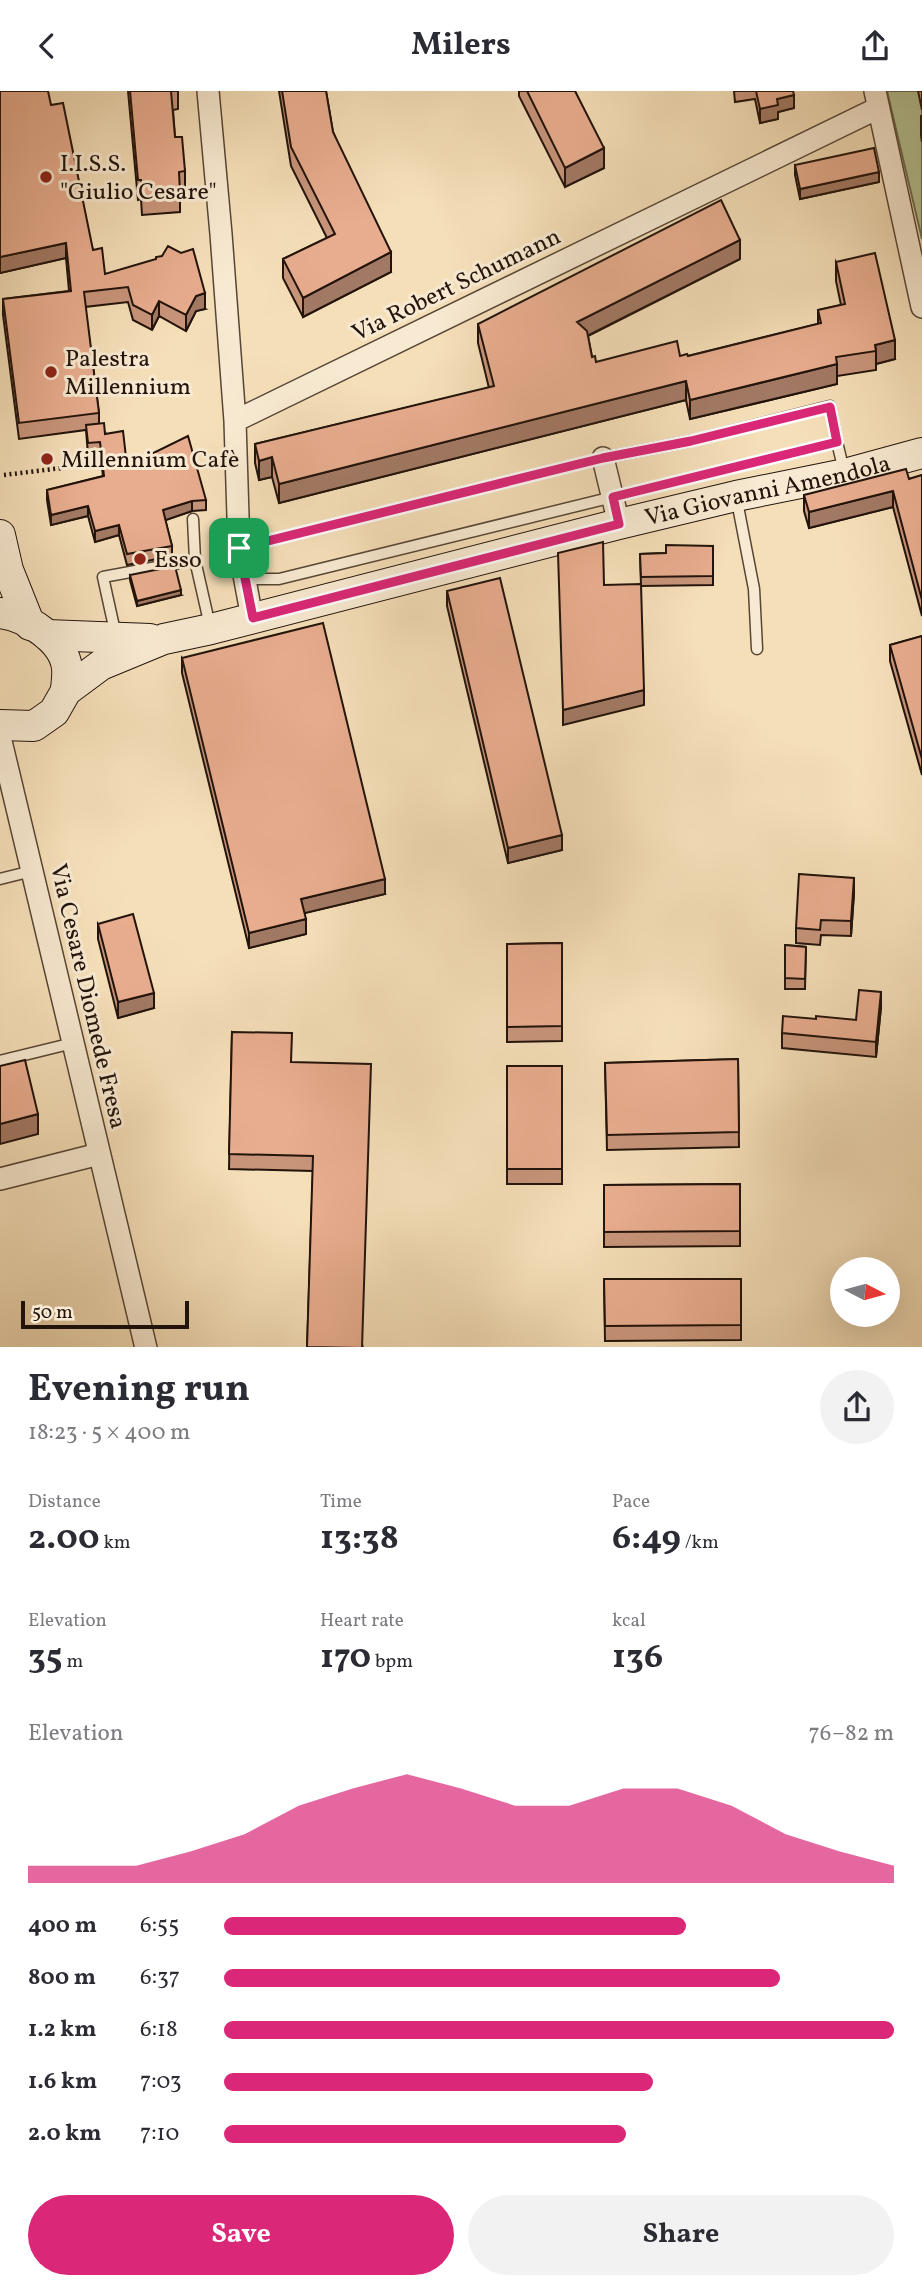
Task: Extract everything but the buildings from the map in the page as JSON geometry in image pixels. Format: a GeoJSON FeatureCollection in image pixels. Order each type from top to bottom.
{"type":"FeatureCollection","features":[{"type":"Feature","properties":{"kind":"main road","name":"Via Giovanni Amendola"},"geometry":{"type":"LineString","coordinates":[[0,725],[34,726],[54,712],[66,691],[101,665],[164,639],[253,618],[616,510],[736,496],[845,474],[922,453]]}},
{"type":"Feature","properties":{"kind":"main road"},"geometry":{"type":"LineString","coordinates":[[0,535],[8,570],[39,630],[60,649],[67,667],[66,691]]}},
{"type":"Feature","properties":{"kind":"main road","name":"Via Giovanni Amendola"},"geometry":{"type":"LineString","coordinates":[[0,613],[39,630],[117,639],[164,639]]}},
{"type":"Feature","properties":{"kind":"street"},"geometry":{"type":"LineString","coordinates":[[208,91],[234,421],[239,548],[253,618]]}},
{"type":"Feature","properties":{"kind":"street"},"geometry":{"type":"LineString","coordinates":[[876,100],[922,307]]}},
{"type":"Feature","properties":{"kind":"street","name":"Via Robert Schumann"},"geometry":{"type":"LineString","coordinates":[[234,421],[876,100]]}},
{"type":"Feature","properties":{"kind":"street"},"geometry":{"type":"LineString","coordinates":[[603,458],[616,510]]}},
{"type":"Feature","properties":{"kind":"street","name":"Via Cesare Diomede Fresa"},"geometry":{"type":"LineString","coordinates":[[0,737],[146,1347]]}},
{"type":"Feature","properties":{"kind":"street"},"geometry":{"type":"LineString","coordinates":[[0,1179],[99,1154]]}},
{"type":"Feature","properties":{"kind":"lane"},"geometry":{"type":"LineString","coordinates":[[239,548],[603,458],[691,441],[830,407],[845,474]]}},
{"type":"Feature","properties":{"kind":"lane"},"geometry":{"type":"LineString","coordinates":[[244,579],[279,579],[616,510],[837,442]]}},
{"type":"Feature","properties":{"kind":"lane"},"geometry":{"type":"LineString","coordinates":[[736,496],[754,589],[757,649]]}},
{"type":"Feature","properties":{"kind":"lane"},"geometry":{"type":"LineString","coordinates":[[193,520],[195,560],[211,629]]}},
{"type":"Feature","properties":{"kind":"lane"},"geometry":{"type":"LineString","coordinates":[[117,639],[103,577],[195,560]]}},
{"type":"Feature","properties":{"kind":"lane"},"geometry":{"type":"LineString","coordinates":[[0,879],[32,871]]}},
{"type":"Feature","properties":{"kind":"lane"},"geometry":{"type":"LineString","coordinates":[[0,1061],[73,1042]]}},
{"type":"Feature","properties":{"kind":"path"},"geometry":{"type":"LineString","coordinates":[[4,475],[95,464]]}},
{"type":"Feature","properties":{"kind":"green space"},"geometry":{"type":"Polygon","coordinates":[[[887,91],[922,91],[922,239],[887,91]]]}},
{"type":"Feature","properties":{"kind":"place","name":"I.I.S.S. \"Giulio Cesare\""},"geometry":{"type":"Point","coordinates":[46,177]}},
{"type":"Feature","properties":{"kind":"place","name":"Palestra Millennium"},"geometry":{"type":"Point","coordinates":[51,372]}},
{"type":"Feature","properties":{"kind":"place","name":"Millennium Cafè"},"geometry":{"type":"Point","coordinates":[47,459]}},
{"type":"Feature","properties":{"kind":"place","name":"Esso"},"geometry":{"type":"Point","coordinates":[140,559]}},
{"type":"Feature","properties":{"kind":"route"},"geometry":{"type":"LineString","coordinates":[[830,407],[837,442],[613,497],[619,524],[253,618],[239,548],[603,458],[691,441],[830,407]]}}]}
